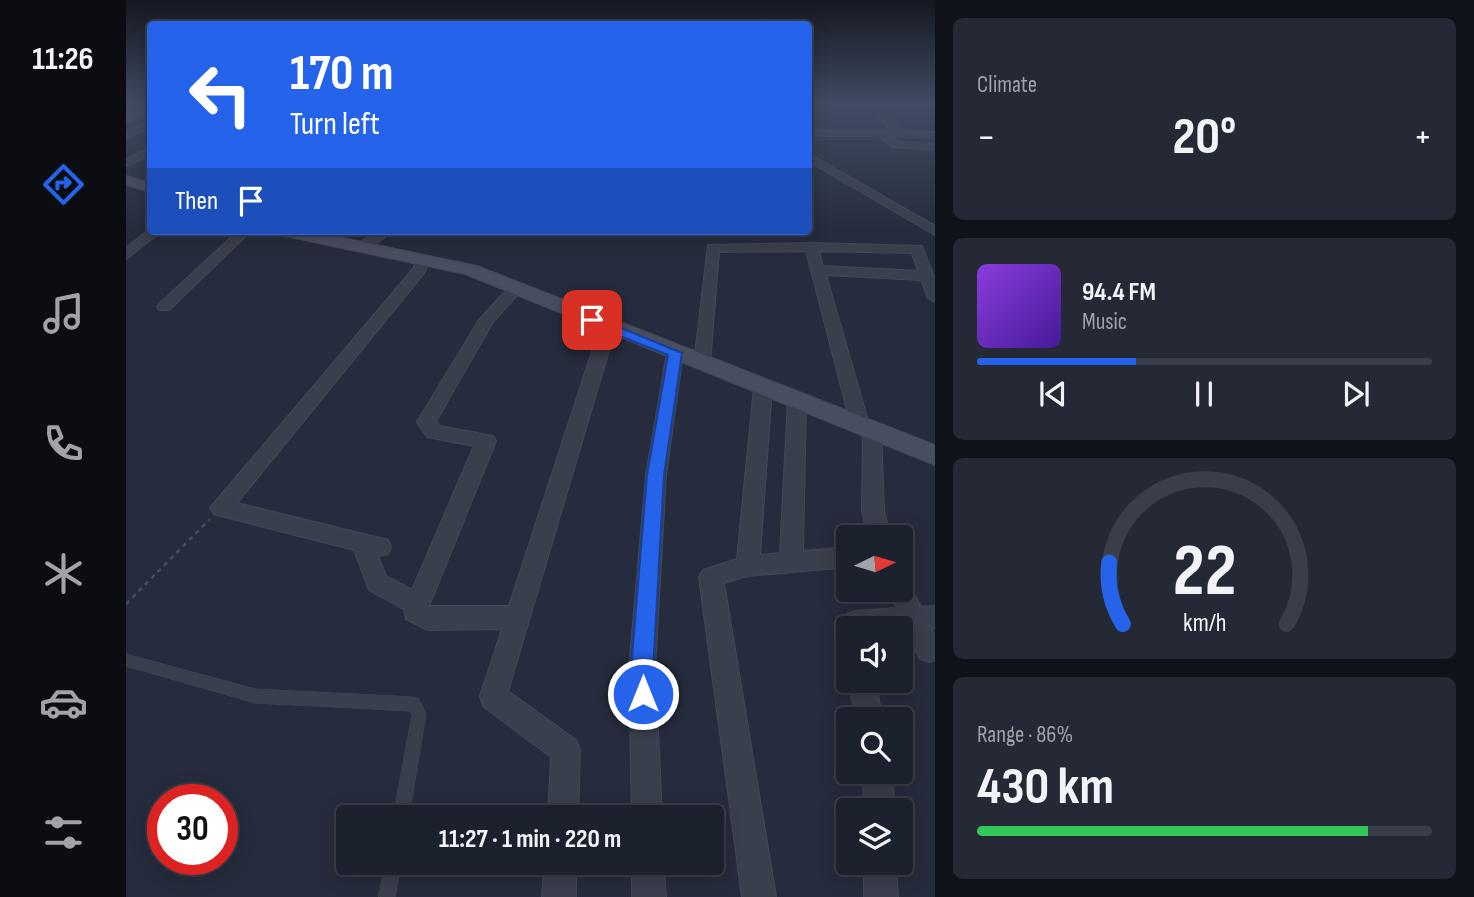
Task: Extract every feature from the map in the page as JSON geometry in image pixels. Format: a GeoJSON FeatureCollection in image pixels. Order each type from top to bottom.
{"type":"FeatureCollection","features":[{"type":"Feature","properties":{"kind":"main road"},"geometry":{"type":"LineString","coordinates":[[126,180],[147,187]]}},
{"type":"Feature","properties":{"kind":"main road"},"geometry":{"type":"LineString","coordinates":[[304,235],[470,270],[935,455]]}},
{"type":"Feature","properties":{"kind":"street"},"geometry":{"type":"LineString","coordinates":[[912,146],[935,147]]}},
{"type":"Feature","properties":{"kind":"street"},"geometry":{"type":"LineString","coordinates":[[126,163],[147,152]]}},
{"type":"Feature","properties":{"kind":"street"},"geometry":{"type":"LineString","coordinates":[[812,158],[935,232]]}},
{"type":"Feature","properties":{"kind":"street"},"geometry":{"type":"LineString","coordinates":[[812,164],[824,165]]}},
{"type":"Feature","properties":{"kind":"street"},"geometry":{"type":"LineString","coordinates":[[126,255],[151,235]]}},
{"type":"Feature","properties":{"kind":"street"},"geometry":{"type":"LineString","coordinates":[[164,307],[241,235]]}},
{"type":"Feature","properties":{"kind":"street"},"geometry":{"type":"LineString","coordinates":[[362,247],[381,235]]}},
{"type":"Feature","properties":{"kind":"street"},"geometry":{"type":"LineString","coordinates":[[811,247],[866,428],[876,525]]}},
{"type":"Feature","properties":{"kind":"street"},"geometry":{"type":"LineString","coordinates":[[702,363],[713,248],[935,249]]}},
{"type":"Feature","properties":{"kind":"street"},"geometry":{"type":"LineString","coordinates":[[918,249],[935,298]]}},
{"type":"Feature","properties":{"kind":"street"},"geometry":{"type":"LineString","coordinates":[[417,604],[377,583],[371,545],[221,508],[419,270],[425,259]]}},
{"type":"Feature","properties":{"kind":"street"},"geometry":{"type":"LineString","coordinates":[[817,270],[927,276]]}},
{"type":"Feature","properties":{"kind":"street"},"geometry":{"type":"LineString","coordinates":[[515,289],[487,320],[426,422],[434,432],[486,441],[415,611],[428,619],[517,617]]}},
{"type":"Feature","properties":{"kind":"street"},"geometry":{"type":"LineString","coordinates":[[564,805],[566,750],[493,696],[608,327]]}},
{"type":"Feature","properties":{"kind":"street"},"geometry":{"type":"LineString","coordinates":[[647,805],[642,670],[656,475],[675,353]]}},
{"type":"Feature","properties":{"kind":"street"},"geometry":{"type":"LineString","coordinates":[[748,565],[763,387]]}},
{"type":"Feature","properties":{"kind":"street"},"geometry":{"type":"LineString","coordinates":[[791,562],[797,400]]}},
{"type":"Feature","properties":{"kind":"street"},"geometry":{"type":"LineString","coordinates":[[759,897],[711,577],[748,565],[836,557]]}},
{"type":"Feature","properties":{"kind":"street"},"geometry":{"type":"LineString","coordinates":[[911,602],[924,617],[929,650]]}},
{"type":"Feature","properties":{"kind":"street"},"geometry":{"type":"LineString","coordinates":[[559,897],[560,875]]}},
{"type":"Feature","properties":{"kind":"street"},"geometry":{"type":"LineString","coordinates":[[648,875],[649,897]]}},
{"type":"Feature","properties":{"kind":"street"},"geometry":{"type":"LineString","coordinates":[[880,875],[881,897]]}},
{"type":"Feature","properties":{"kind":"lane"},"geometry":{"type":"LineString","coordinates":[[126,660],[255,696],[414,704],[419,714],[403,805]]}},
{"type":"Feature","properties":{"kind":"lane"},"geometry":{"type":"LineString","coordinates":[[387,897],[391,875]]}},
{"type":"Feature","properties":{"kind":"path"},"geometry":{"type":"LineString","coordinates":[[126,604],[221,508]]}},
{"type":"Feature","properties":{"kind":"route"},"geometry":{"type":"LineString","coordinates":[[592,320],[675,353],[656,475],[642,670],[643,694]]}}]}
